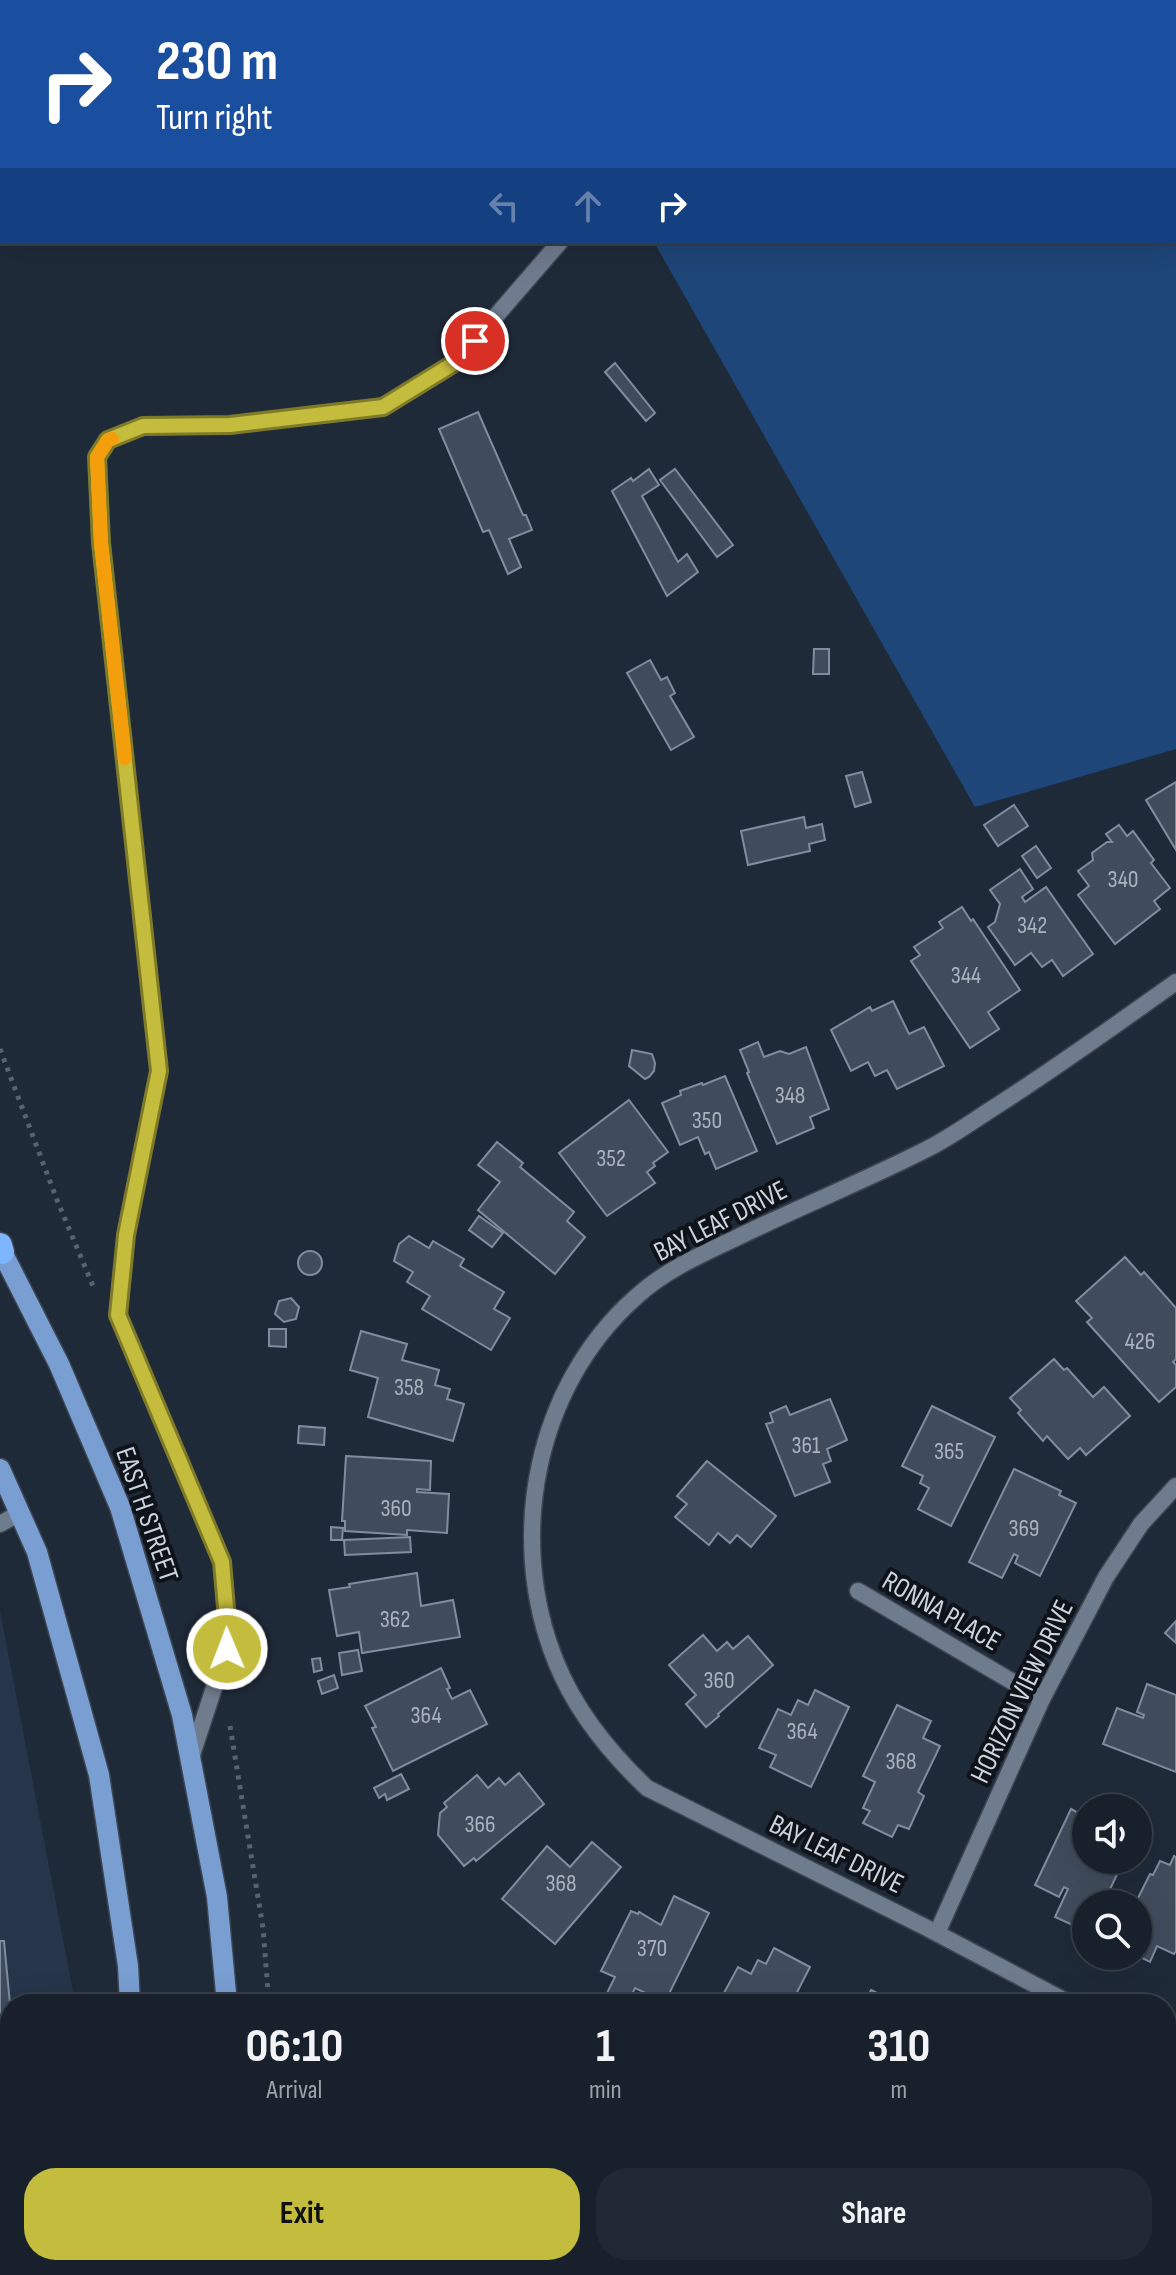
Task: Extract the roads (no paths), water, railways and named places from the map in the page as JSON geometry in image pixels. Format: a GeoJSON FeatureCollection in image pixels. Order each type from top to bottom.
{"type":"FeatureCollection","features":[{"type":"Feature","properties":{"kind":"main road","name":"EAST H STREET"},"geometry":{"type":"LineString","coordinates":[[1,1248],[59,1364],[120,1507],[182,1715],[217,1897],[226,1994]]}},
{"type":"Feature","properties":{"kind":"main road"},"geometry":{"type":"LineString","coordinates":[[0,1469],[37,1552],[99,1775],[129,1994]]}},
{"type":"Feature","properties":{"kind":"street"},"geometry":{"type":"LineString","coordinates":[[190,1760],[229,1642],[222,1562],[118,1315],[126,1235],[159,1071],[101,543],[97,457],[108,440],[143,426],[230,425],[383,407],[456,362],[558,244]]}},
{"type":"Feature","properties":{"kind":"street","name":"BAY LEAF DRIVE"},"geometry":{"type":"LineString","coordinates":[[1052,1994],[647,1788],[619,1761],[595,1731],[556,1664],[537,1600],[531,1551],[532,1510],[548,1431],[571,1382],[608,1326],[636,1296],[682,1264],[934,1146],[1021,1091],[1176,982]]}},
{"type":"Feature","properties":{"kind":"street","name":"HORIZON VIEW DRIVE"},"geometry":{"type":"LineString","coordinates":[[937,1933],[1042,1699],[1106,1577],[1141,1524],[1176,1486]]}},
{"type":"Feature","properties":{"kind":"street"},"geometry":{"type":"LineString","coordinates":[[0,1524],[20,1513]]}},
{"type":"Feature","properties":{"kind":"street","name":"RONNA PLACE"},"geometry":{"type":"LineString","coordinates":[[858,1591],[1042,1699]]}}]}
